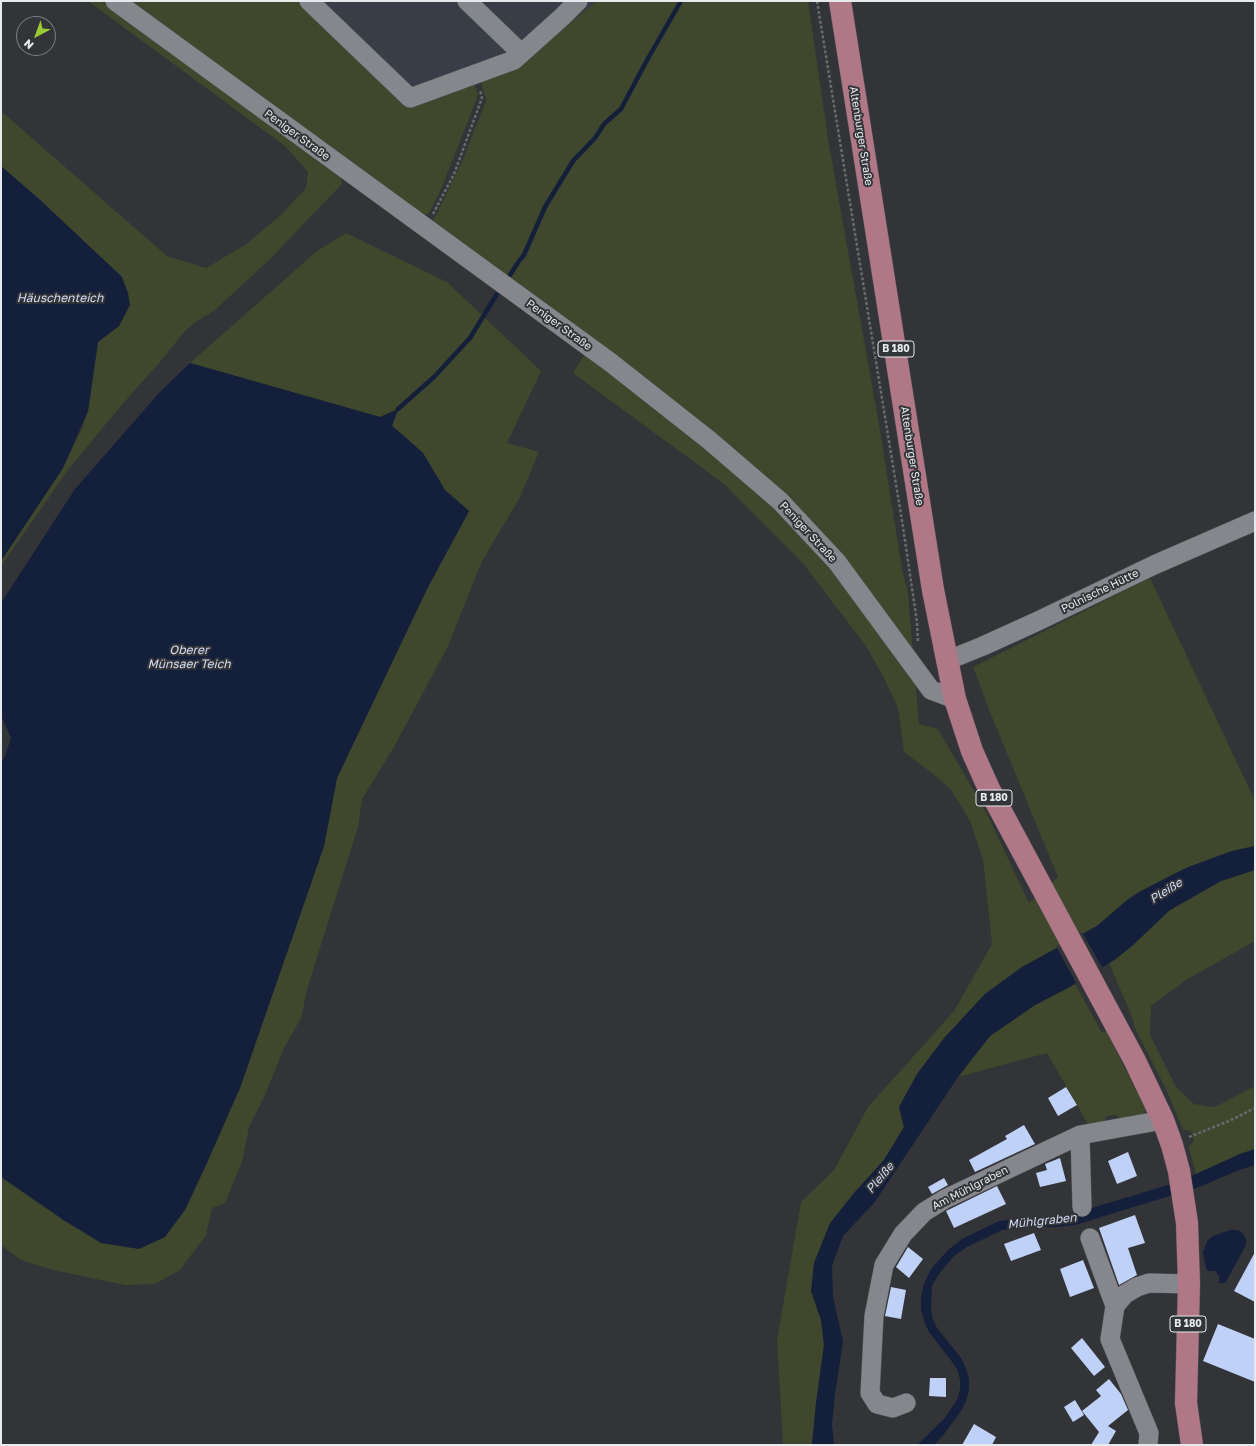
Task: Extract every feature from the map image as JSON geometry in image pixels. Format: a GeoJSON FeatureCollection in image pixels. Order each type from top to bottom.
{"type":"FeatureCollection","features":[{"type":"Feature","properties":{"kind":"main road","name":"Altenburger Straße"},"geometry":{"type":"LineString","coordinates":[[840,1],[933,590],[946,661],[955,699],[972,752],[989,789],[1135,1061],[1163,1120]]}},
{"type":"Feature","properties":{"kind":"main road","name":"B 180"},"geometry":{"type":"LineString","coordinates":[[1163,1120],[1179,1171],[1188,1245],[1189,1284],[1186,1403],[1192,1445]]}},
{"type":"Feature","properties":{"kind":"street","name":"Peniger Straße"},"geometry":{"type":"LineString","coordinates":[[115,1],[610,362],[709,440],[780,501],[837,562],[931,690],[955,699]]}},
{"type":"Feature","properties":{"kind":"street"},"geometry":{"type":"LineString","coordinates":[[309,1],[410,98],[514,60],[578,1]]}},
{"type":"Feature","properties":{"kind":"street"},"geometry":{"type":"LineString","coordinates":[[467,1],[521,53]]}},
{"type":"Feature","properties":{"kind":"street","name":"Polnische Hütte"},"geometry":{"type":"LineString","coordinates":[[946,661],[1024,627],[1154,565],[1255,521]]}},
{"type":"Feature","properties":{"kind":"street","name":"Am Mühlgraben"},"geometry":{"type":"LineString","coordinates":[[906,1403],[893,1408],[877,1404],[870,1393],[874,1316],[884,1265],[903,1234],[924,1212],[945,1199],[1080,1135],[1163,1120]]}},
{"type":"Feature","properties":{"kind":"street"},"geometry":{"type":"LineString","coordinates":[[1080,1135],[1082,1207]]}},
{"type":"Feature","properties":{"kind":"street"},"geometry":{"type":"LineString","coordinates":[[1090,1238],[1115,1306],[1110,1339],[1149,1433],[1148,1445]]}},
{"type":"Feature","properties":{"kind":"street"},"geometry":{"type":"LineString","coordinates":[[1115,1306],[1125,1294],[1137,1287],[1149,1283],[1189,1284]]}},
{"type":"Feature","properties":{"kind":"path"},"geometry":{"type":"LineString","coordinates":[[817,1],[917,622],[918,648],[913,665]]}},
{"type":"Feature","properties":{"kind":"path"},"geometry":{"type":"LineString","coordinates":[[426,229],[454,174],[482,98],[474,74]]}},
{"type":"Feature","properties":{"kind":"path"},"geometry":{"type":"LineString","coordinates":[[1172,1145],[1229,1122],[1255,1108]]}},
{"type":"Feature","properties":{"kind":"shaded area"},"geometry":{"type":"Polygon","coordinates":[[[301,1],[597,1],[513,70],[407,105],[301,1]]]}},
{"type":"Feature","properties":{"kind":"green space"},"geometry":{"type":"Polygon","coordinates":[[[88,1],[101,1],[341,178],[342,184],[269,260],[215,310],[197,321],[185,331],[68,470],[1,566],[1,561],[63,468],[83,426],[88,411],[98,342],[119,326],[122,277],[39,199],[1,166],[1,111],[167,256],[206,268],[245,245],[281,215],[306,188],[308,172],[285,146],[88,1]]]}},
{"type":"Feature","properties":{"kind":"green space"},"geometry":{"type":"Polygon","coordinates":[[[128,1],[301,1],[407,105],[474,84],[478,94],[475,103],[442,187],[429,213],[424,216],[128,1]]]}},
{"type":"Feature","properties":{"kind":"green space"},"geometry":{"type":"Polygon","coordinates":[[[597,1],[808,1],[829,145],[879,424],[902,569],[908,593],[919,724],[938,729],[987,814],[1029,903],[1058,877],[973,667],[1150,578],[1255,801],[1255,846],[1232,851],[1186,868],[1139,892],[1097,926],[1022,967],[985,994],[945,1037],[917,1074],[899,1107],[904,1127],[884,1160],[854,1193],[811,1291],[821,1320],[824,1345],[812,1445],[783,1445],[777,1340],[801,1202],[834,1170],[868,1107],[954,1011],[992,944],[983,860],[971,823],[952,791],[936,776],[904,752],[898,708],[883,676],[866,646],[802,562],[724,484],[573,373],[592,343],[434,225],[433,221],[463,159],[486,101],[481,82],[513,70],[597,1]]]}},
{"type":"Feature","properties":{"kind":"green space"},"geometry":{"type":"Polygon","coordinates":[[[346,233],[447,282],[541,371],[507,443],[539,452],[519,499],[482,561],[447,648],[394,747],[362,799],[358,827],[308,986],[301,1018],[284,1048],[264,1097],[249,1127],[242,1162],[225,1203],[212,1208],[206,1235],[180,1270],[155,1284],[125,1285],[53,1270],[21,1260],[1,1245],[1,1177],[65,1221],[240,1088],[324,846],[337,778],[427,589],[469,511],[445,490],[423,453],[392,425],[398,410],[380,417],[190,363],[317,251],[346,233]]]}},
{"type":"Feature","properties":{"kind":"green space"},"geometry":{"type":"Polygon","coordinates":[[[1255,870],[1255,941],[1186,980],[1151,1006],[1150,1035],[1176,1087],[1194,1104],[1215,1107],[1255,1086],[1255,1149],[1240,1154],[1196,1174],[1189,1148],[1194,1141],[1191,1131],[1183,1130],[1167,1091],[1135,1028],[1132,1017],[1109,963],[1133,945],[1170,910],[1221,881],[1255,870]]]}},
{"type":"Feature","properties":{"kind":"green space"},"geometry":{"type":"Polygon","coordinates":[[[1075,984],[1102,1033],[1106,1031],[1146,1110],[1143,1115],[1136,1118],[1119,1118],[1116,1115],[1106,1116],[1105,1121],[1089,1126],[1047,1053],[958,1077],[990,1036],[1035,1005],[1075,984]]]}},
{"type":"Feature","properties":{"kind":"water","name":"Häuschenteich"},"geometry":{"type":"Polygon","coordinates":[[[1,166],[39,199],[122,277],[128,293],[130,305],[119,326],[98,342],[88,411],[63,468],[1,561],[1,166]]]}},
{"type":"Feature","properties":{"kind":"water","name":"Oberer Münsaer Teich"},"geometry":{"type":"Polygon","coordinates":[[[190,363],[380,417],[398,409],[392,426],[423,453],[445,490],[469,511],[427,589],[337,778],[324,846],[240,1088],[207,1163],[185,1210],[165,1237],[139,1249],[101,1243],[65,1221],[1,1177],[1,760],[4,759],[11,738],[1,715],[1,603],[75,489],[159,393],[190,363]]]}},
{"type":"Feature","properties":{"kind":"water","name":"Pleiße"},"geometry":{"type":"Polygon","coordinates":[[[1255,846],[1255,870],[1221,881],[1170,910],[1116,959],[1066,989],[1035,1005],[990,1036],[958,1077],[874,1203],[843,1236],[832,1266],[833,1297],[843,1341],[832,1424],[834,1445],[812,1445],[824,1345],[821,1320],[811,1291],[814,1263],[830,1223],[854,1193],[884,1160],[904,1127],[899,1107],[917,1074],[945,1037],[985,994],[1022,967],[1097,926],[1139,892],[1186,868],[1232,851],[1255,846]]]}},
{"type":"Feature","properties":{"kind":"water","name":"Mühlgraben"},"geometry":{"type":"Polygon","coordinates":[[[1255,1149],[1255,1165],[1199,1187],[1075,1225],[1056,1227],[1025,1227],[1002,1230],[967,1247],[954,1256],[939,1274],[932,1286],[931,1309],[933,1320],[937,1328],[961,1358],[966,1368],[969,1379],[969,1390],[961,1411],[934,1445],[917,1445],[944,1419],[958,1398],[960,1389],[958,1371],[929,1332],[921,1310],[921,1297],[924,1284],[931,1269],[948,1250],[962,1239],[999,1221],[1024,1218],[1044,1219],[1069,1215],[1168,1185],[1255,1149]]]}},
{"type":"Feature","properties":{"kind":"water"},"geometry":{"type":"Polygon","coordinates":[[[1230,1230],[1242,1232],[1246,1239],[1246,1245],[1227,1280],[1224,1283],[1219,1283],[1219,1276],[1215,1271],[1208,1271],[1206,1268],[1203,1252],[1208,1240],[1213,1236],[1230,1230]]]}},
{"type":"Feature","properties":{"kind":"pier"},"geometry":{"type":"Polygon","coordinates":[[[1082,932],[1103,969],[1077,985],[1056,946],[1082,932]]]}},
{"type":"Feature","properties":{"kind":"building"},"geometry":{"type":"Polygon","coordinates":[[[1066,1087],[1077,1105],[1058,1116],[1048,1098],[1066,1087]]]}},
{"type":"Feature","properties":{"kind":"building"},"geometry":{"type":"Polygon","coordinates":[[[1024,1125],[1035,1144],[975,1172],[969,1160],[1007,1139],[1005,1136],[1024,1125]]]}},
{"type":"Feature","properties":{"kind":"building"},"geometry":{"type":"Polygon","coordinates":[[[1128,1152],[1137,1176],[1117,1184],[1108,1161],[1128,1152]]]}},
{"type":"Feature","properties":{"kind":"building"},"geometry":{"type":"Polygon","coordinates":[[[1060,1158],[1066,1181],[1040,1187],[1036,1173],[1047,1170],[1045,1164],[1060,1158]]]}},
{"type":"Feature","properties":{"kind":"building"},"geometry":{"type":"Polygon","coordinates":[[[944,1178],[948,1185],[932,1194],[928,1187],[944,1178]]]}},
{"type":"Feature","properties":{"kind":"building"},"geometry":{"type":"Polygon","coordinates":[[[997,1186],[1006,1204],[954,1228],[946,1211],[997,1186]]]}},
{"type":"Feature","properties":{"kind":"building"},"geometry":{"type":"Polygon","coordinates":[[[1135,1215],[1145,1243],[1128,1248],[1137,1275],[1119,1285],[1099,1228],[1135,1215]]]}},
{"type":"Feature","properties":{"kind":"building"},"geometry":{"type":"Polygon","coordinates":[[[1034,1233],[1041,1250],[1011,1261],[1004,1244],[1034,1233]]]}},
{"type":"Feature","properties":{"kind":"building"},"geometry":{"type":"Polygon","coordinates":[[[908,1247],[923,1259],[909,1278],[896,1267],[908,1247]]]}},
{"type":"Feature","properties":{"kind":"building"},"geometry":{"type":"Polygon","coordinates":[[[1255,1252],[1255,1302],[1234,1291],[1255,1252]]]}},
{"type":"Feature","properties":{"kind":"building"},"geometry":{"type":"Polygon","coordinates":[[[1083,1260],[1094,1288],[1070,1297],[1060,1269],[1083,1260]]]}},
{"type":"Feature","properties":{"kind":"building"},"geometry":{"type":"Polygon","coordinates":[[[891,1287],[906,1290],[901,1319],[885,1316],[891,1287]]]}},
{"type":"Feature","properties":{"kind":"building"},"geometry":{"type":"Polygon","coordinates":[[[1218,1324],[1255,1339],[1255,1382],[1203,1361],[1218,1324]]]}},
{"type":"Feature","properties":{"kind":"building"},"geometry":{"type":"Polygon","coordinates":[[[1082,1338],[1105,1367],[1094,1376],[1071,1348],[1082,1338]]]}},
{"type":"Feature","properties":{"kind":"building"},"geometry":{"type":"Polygon","coordinates":[[[930,1378],[946,1378],[946,1397],[929,1396],[930,1378]]]}},
{"type":"Feature","properties":{"kind":"building"},"geometry":{"type":"Polygon","coordinates":[[[1109,1379],[1121,1394],[1128,1410],[1108,1426],[1116,1431],[1108,1445],[1091,1445],[1099,1432],[1082,1411],[1101,1396],[1096,1390],[1109,1379]]]}},
{"type":"Feature","properties":{"kind":"building"},"geometry":{"type":"Polygon","coordinates":[[[1075,1400],[1084,1415],[1073,1422],[1064,1407],[1075,1400]]]}},
{"type":"Feature","properties":{"kind":"building"},"geometry":{"type":"Polygon","coordinates":[[[974,1424],[996,1437],[992,1445],[962,1445],[974,1424]]]}},
{"type":"Feature","properties":{"kind":"waterway"},"geometry":{"type":"LineString","coordinates":[[510,275],[524,255],[545,207],[573,161],[595,138],[604,124],[621,109],[681,1]]}},
{"type":"Feature","properties":{"kind":"waterway"},"geometry":{"type":"LineString","coordinates":[[398,409],[434,377],[470,338],[497,294]]}}]}
